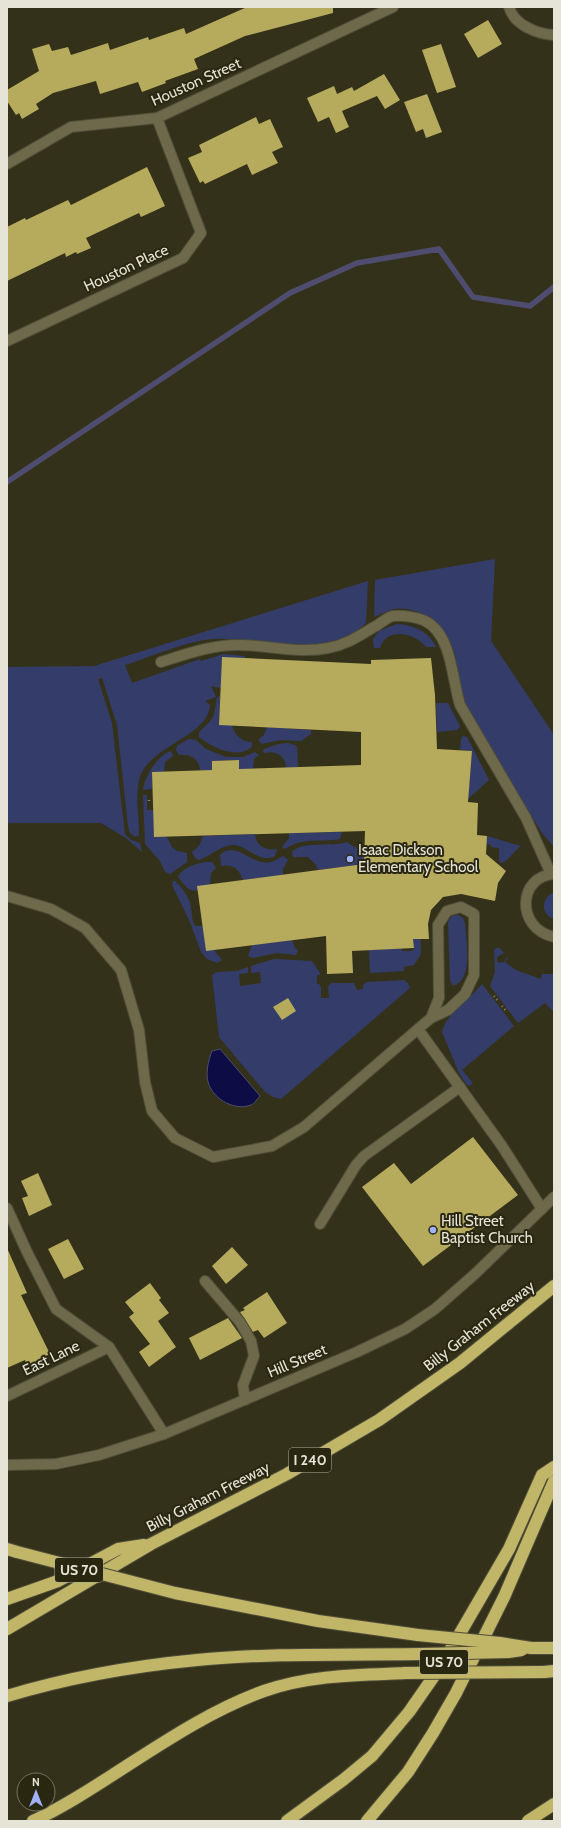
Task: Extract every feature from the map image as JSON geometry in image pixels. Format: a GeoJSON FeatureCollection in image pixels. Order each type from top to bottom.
{"type":"FeatureCollection","features":[{"type":"Feature","properties":{"kind":"highway","name":"Billy Graham Freeway"},"geometry":{"type":"LineString","coordinates":[[7,1629],[152,1544],[287,1474],[380,1420],[460,1363],[554,1286]]}},
{"type":"Feature","properties":{"kind":"highway","name":"US 70"},"geometry":{"type":"LineString","coordinates":[[287,1821],[343,1780],[372,1756],[409,1712],[441,1666],[509,1549],[542,1475],[554,1467]]}},
{"type":"Feature","properties":{"kind":"highway"},"geometry":{"type":"LineString","coordinates":[[368,1821],[408,1772],[434,1733],[456,1693],[504,1597],[554,1481]]}},
{"type":"Feature","properties":{"kind":"highway","name":"US 70"},"geometry":{"type":"LineString","coordinates":[[7,1599],[58,1581],[118,1549],[152,1544]]}},
{"type":"Feature","properties":{"kind":"highway"},"geometry":{"type":"LineString","coordinates":[[12,1550],[175,1593],[318,1621],[418,1635],[500,1643],[531,1648],[554,1648]]}},
{"type":"Feature","properties":{"kind":"highway"},"geometry":{"type":"LineString","coordinates":[[7,1696],[112,1672],[197,1660],[285,1656],[508,1652],[531,1648]]}},
{"type":"Feature","properties":{"kind":"highway"},"geometry":{"type":"LineString","coordinates":[[33,1821],[88,1791],[184,1729],[230,1705],[266,1691],[304,1682],[348,1676],[405,1673],[549,1672]]}},
{"type":"Feature","properties":{"kind":"highway"},"geometry":{"type":"LineString","coordinates":[[528,1821],[554,1804]]}},
{"type":"Feature","properties":{"kind":"street","name":"Houston Street"},"geometry":{"type":"LineString","coordinates":[[7,164],[71,127],[157,118],[393,7]]}},
{"type":"Feature","properties":{"kind":"street"},"geometry":{"type":"LineString","coordinates":[[509,7],[518,20],[528,28],[540,34],[554,35]]}},
{"type":"Feature","properties":{"kind":"street","name":"Houston Place"},"geometry":{"type":"LineString","coordinates":[[7,341],[183,258],[201,233],[157,118]]}},
{"type":"Feature","properties":{"kind":"street"},"geometry":{"type":"LineString","coordinates":[[161,662],[213,647],[238,645],[298,649],[327,649],[347,644],[392,616],[407,617],[425,621],[436,630],[445,644],[451,663],[455,690],[460,705],[526,818],[553,874],[541,877],[533,884],[525,901],[529,921],[535,929],[554,937]]}},
{"type":"Feature","properties":{"kind":"street"},"geometry":{"type":"LineString","coordinates":[[7,896],[51,909],[85,928],[121,970],[140,1030],[145,1082],[152,1111],[175,1138],[213,1157],[272,1146],[304,1127],[431,1018],[448,1010],[465,994],[474,975],[474,914],[461,907],[447,911],[438,925],[439,998],[431,1018]]}},
{"type":"Feature","properties":{"kind":"street"},"geometry":{"type":"LineString","coordinates":[[418,1029],[502,1146],[542,1209]]}},
{"type":"Feature","properties":{"kind":"street"},"geometry":{"type":"LineString","coordinates":[[320,1224],[356,1165],[364,1156],[460,1087]]}},
{"type":"Feature","properties":{"kind":"street","name":"Hill Street"},"geometry":{"type":"LineString","coordinates":[[7,1465],[56,1464],[99,1455],[164,1434],[357,1352],[405,1329],[435,1309],[554,1197]]}},
{"type":"Feature","properties":{"kind":"street"},"geometry":{"type":"LineString","coordinates":[[7,1208],[27,1252],[56,1309],[109,1347],[164,1434]]}},
{"type":"Feature","properties":{"kind":"street"},"geometry":{"type":"LineString","coordinates":[[205,1281],[240,1322],[251,1341],[254,1356],[243,1385],[246,1400]]}},
{"type":"Feature","properties":{"kind":"street","name":"East Lane"},"geometry":{"type":"LineString","coordinates":[[7,1396],[109,1347]]}},
{"type":"Feature","properties":{"kind":"path"},"geometry":{"type":"LineString","coordinates":[[494,996],[499,1002]]}},
{"type":"Feature","properties":{"kind":"path"},"geometry":{"type":"LineString","coordinates":[[502,1006],[507,1012]]}},
{"type":"Feature","properties":{"kind":"shaded area"},"geometry":{"type":"Polygon","coordinates":[[[495,559],[491,641],[554,735],[554,847],[542,833],[466,706],[453,649],[441,627],[427,616],[411,610],[394,609],[374,617],[375,580],[495,559]]]}},
{"type":"Feature","properties":{"kind":"shaded area"},"geometry":{"type":"Polygon","coordinates":[[[368,581],[366,623],[349,636],[316,644],[230,639],[203,640],[180,646],[125,665],[132,683],[200,659],[201,661],[224,654],[245,656],[245,659],[222,658],[221,688],[211,686],[216,697],[205,701],[210,705],[207,716],[191,733],[157,755],[141,774],[137,795],[139,835],[135,837],[130,833],[128,826],[117,725],[102,678],[98,679],[112,723],[125,834],[131,840],[140,843],[142,852],[126,838],[101,823],[7,823],[7,667],[94,666],[368,581]]]}},
{"type":"Feature","properties":{"kind":"shaded area"},"geometry":{"type":"Polygon","coordinates":[[[397,624],[415,627],[425,633],[433,641],[436,647],[426,647],[421,642],[409,635],[395,634],[383,641],[380,648],[374,648],[373,639],[379,631],[397,624]]]}},
{"type":"Feature","properties":{"kind":"shaded area"},"geometry":{"type":"Polygon","coordinates":[[[220,695],[219,725],[232,725],[239,737],[245,741],[252,742],[252,747],[246,751],[224,751],[199,737],[199,732],[213,717],[217,698],[220,695]]]}},
{"type":"Feature","properties":{"kind":"shaded area"},"geometry":{"type":"Polygon","coordinates":[[[436,703],[448,703],[460,726],[457,730],[437,732],[436,703]]]}},
{"type":"Feature","properties":{"kind":"shaded area"},"geometry":{"type":"Polygon","coordinates":[[[267,727],[311,730],[311,734],[301,741],[280,740],[262,744],[258,740],[264,735],[267,727]]]}},
{"type":"Feature","properties":{"kind":"shaded area"},"geometry":{"type":"Polygon","coordinates":[[[463,736],[467,737],[489,780],[468,799],[472,751],[460,750],[461,739],[463,736]]]}},
{"type":"Feature","properties":{"kind":"shaded area"},"geometry":{"type":"Polygon","coordinates":[[[188,739],[196,740],[206,749],[226,757],[243,757],[255,752],[259,755],[254,759],[253,769],[239,769],[239,760],[212,761],[212,770],[200,770],[196,760],[187,755],[179,755],[176,750],[177,746],[188,739]]]}},
{"type":"Feature","properties":{"kind":"shaded area"},"geometry":{"type":"Polygon","coordinates":[[[288,743],[297,746],[298,767],[286,768],[284,760],[279,754],[272,752],[264,753],[263,751],[264,749],[278,744],[288,743]]]}},
{"type":"Feature","properties":{"kind":"shaded area"},"geometry":{"type":"Polygon","coordinates":[[[171,751],[173,756],[165,762],[164,772],[152,772],[152,789],[143,790],[146,779],[152,767],[161,757],[171,751]]]}},
{"type":"Feature","properties":{"kind":"shaded area"},"geometry":{"type":"Polygon","coordinates":[[[143,795],[147,795],[147,810],[153,810],[172,847],[177,851],[187,853],[187,862],[170,874],[165,872],[160,861],[145,844],[143,795]]]}},
{"type":"Feature","properties":{"kind":"shaded area"},"geometry":{"type":"Polygon","coordinates":[[[342,832],[340,839],[306,841],[292,845],[285,849],[282,847],[289,838],[289,833],[342,832]]]}},
{"type":"Feature","properties":{"kind":"shaded area"},"geometry":{"type":"Polygon","coordinates":[[[255,834],[259,845],[269,849],[277,849],[275,856],[264,858],[244,848],[234,845],[224,847],[199,860],[195,858],[192,852],[199,846],[203,836],[255,834]]]}},
{"type":"Feature","properties":{"kind":"shaded area"},"geometry":{"type":"Polygon","coordinates":[[[487,836],[521,846],[501,863],[499,861],[499,848],[491,847],[491,845],[486,844],[487,836]]]}},
{"type":"Feature","properties":{"kind":"shaded area"},"geometry":{"type":"Polygon","coordinates":[[[347,842],[354,847],[364,847],[364,864],[318,870],[316,865],[308,857],[293,857],[292,851],[305,846],[340,844],[347,842]]]}},
{"type":"Feature","properties":{"kind":"shaded area"},"geometry":{"type":"Polygon","coordinates":[[[231,850],[266,863],[283,856],[288,860],[283,869],[283,875],[243,880],[240,873],[235,868],[221,866],[220,855],[225,851],[231,850]]]}},
{"type":"Feature","properties":{"kind":"shaded area"},"geometry":{"type":"Polygon","coordinates":[[[212,862],[216,868],[211,873],[210,885],[200,890],[196,891],[189,889],[178,877],[183,870],[192,865],[212,862]]]}},
{"type":"Feature","properties":{"kind":"shaded area"},"geometry":{"type":"Polygon","coordinates":[[[173,881],[179,885],[188,898],[193,923],[195,926],[203,926],[216,953],[222,960],[217,963],[207,959],[201,952],[190,922],[172,885],[173,881]]]}},
{"type":"Feature","properties":{"kind":"shaded area"},"geometry":{"type":"Polygon","coordinates":[[[554,892],[554,919],[546,914],[544,906],[547,898],[554,892]]]}},
{"type":"Feature","properties":{"kind":"shaded area"},"geometry":{"type":"Polygon","coordinates":[[[458,915],[463,918],[465,923],[467,959],[464,976],[460,982],[453,986],[450,980],[448,922],[452,916],[458,915]]]}},
{"type":"Feature","properties":{"kind":"shaded area"},"geometry":{"type":"Polygon","coordinates":[[[420,923],[421,954],[414,965],[404,967],[404,971],[370,973],[369,950],[402,948],[402,951],[411,951],[414,949],[413,938],[420,923]]]}},
{"type":"Feature","properties":{"kind":"shaded area"},"geometry":{"type":"Polygon","coordinates":[[[292,940],[295,948],[298,950],[296,955],[277,953],[253,958],[248,956],[252,945],[292,940]]]}},
{"type":"Feature","properties":{"kind":"shaded area"},"geometry":{"type":"Polygon","coordinates":[[[496,948],[500,948],[504,953],[497,957],[497,961],[499,963],[504,962],[507,957],[508,958],[505,962],[516,970],[541,979],[542,974],[554,974],[554,1012],[545,1003],[518,1023],[490,986],[495,972],[494,950],[496,948]]]}},
{"type":"Feature","properties":{"kind":"shaded area"},"geometry":{"type":"Polygon","coordinates":[[[274,959],[312,961],[320,973],[320,975],[317,975],[317,984],[321,987],[321,998],[329,998],[328,987],[331,983],[354,983],[357,990],[363,989],[363,985],[367,982],[404,980],[408,983],[410,988],[281,1099],[273,1097],[265,1092],[219,1037],[212,975],[217,972],[237,971],[248,967],[248,973],[239,974],[240,986],[261,983],[260,972],[251,973],[251,966],[274,959]]]}},
{"type":"Feature","properties":{"kind":"shaded area"},"geometry":{"type":"Polygon","coordinates":[[[482,984],[514,1026],[462,1070],[473,1083],[469,1086],[459,1073],[442,1032],[448,1019],[453,1013],[482,984]]]}},
{"type":"Feature","properties":{"kind":"shaded area"},"geometry":{"type":"Polygon","coordinates":[[[220,1049],[260,1096],[254,1103],[239,1107],[232,1105],[221,1100],[212,1090],[207,1077],[208,1064],[212,1051],[220,1049]]]}},
{"type":"Feature","properties":{"kind":"building"},"geometry":{"type":"Polygon","coordinates":[[[247,7],[333,7],[333,13],[245,36],[194,59],[198,69],[165,81],[166,83],[142,92],[138,82],[100,94],[96,81],[53,93],[36,104],[39,109],[22,119],[19,113],[16,115],[7,101],[7,90],[39,71],[32,49],[49,44],[52,51],[68,47],[71,55],[108,43],[110,50],[148,37],[149,40],[184,28],[186,34],[247,7]]]}},
{"type":"Feature","properties":{"kind":"building"},"geometry":{"type":"Polygon","coordinates":[[[488,20],[502,44],[478,58],[464,34],[488,20]]]}},
{"type":"Feature","properties":{"kind":"building"},"geometry":{"type":"Polygon","coordinates":[[[441,44],[456,87],[437,93],[422,50],[441,44]]]}},
{"type":"Feature","properties":{"kind":"building"},"geometry":{"type":"Polygon","coordinates":[[[384,74],[400,100],[385,109],[377,96],[342,111],[349,127],[336,133],[329,117],[318,122],[307,98],[334,86],[337,94],[352,87],[354,91],[384,74]]]}},
{"type":"Feature","properties":{"kind":"building"},"geometry":{"type":"Polygon","coordinates":[[[427,94],[442,132],[426,138],[423,129],[416,132],[404,102],[427,94]]]}},
{"type":"Feature","properties":{"kind":"building"},"geometry":{"type":"Polygon","coordinates":[[[256,117],[259,124],[270,119],[283,147],[272,152],[278,163],[252,175],[247,164],[205,184],[203,181],[200,183],[188,158],[202,152],[199,145],[256,117]]]}},
{"type":"Feature","properties":{"kind":"building"},"geometry":{"type":"Polygon","coordinates":[[[147,167],[165,206],[141,217],[139,213],[86,238],[91,248],[77,254],[76,252],[66,257],[65,253],[7,281],[7,227],[25,218],[26,220],[68,200],[71,205],[147,167]]]}},
{"type":"Feature","properties":{"kind":"building","name":"Isaac Dickson Elementary School"},"geometry":{"type":"Polygon","coordinates":[[[222,657],[371,664],[371,660],[431,658],[435,695],[437,749],[472,751],[468,802],[478,803],[477,835],[487,836],[486,854],[506,871],[498,883],[495,901],[461,894],[443,897],[431,910],[428,924],[429,939],[413,939],[414,948],[352,951],[353,973],[327,974],[326,936],[206,951],[197,886],[364,864],[365,831],[154,837],[152,772],[212,770],[212,761],[239,760],[239,769],[361,765],[361,732],[219,725],[222,657]]]}},
{"type":"Feature","properties":{"kind":"building"},"geometry":{"type":"Polygon","coordinates":[[[288,998],[296,1011],[282,1020],[273,1007],[288,998]]]}},
{"type":"Feature","properties":{"kind":"building","name":"Hill Street Baptist Church"},"geometry":{"type":"Polygon","coordinates":[[[473,1137],[518,1195],[423,1266],[362,1187],[394,1163],[411,1184],[473,1137]]]}},
{"type":"Feature","properties":{"kind":"building"},"geometry":{"type":"Polygon","coordinates":[[[38,1173],[52,1205],[29,1216],[22,1198],[28,1196],[21,1181],[38,1173]]]}},
{"type":"Feature","properties":{"kind":"building"},"geometry":{"type":"Polygon","coordinates":[[[68,1239],[84,1269],[64,1279],[48,1249],[68,1239]]]}},
{"type":"Feature","properties":{"kind":"building"},"geometry":{"type":"Polygon","coordinates":[[[232,1247],[248,1265],[226,1284],[212,1266],[232,1247]]]}},
{"type":"Feature","properties":{"kind":"building"},"geometry":{"type":"Polygon","coordinates":[[[7,1248],[27,1293],[21,1295],[50,1354],[27,1366],[25,1360],[7,1368],[7,1248]]]}},
{"type":"Feature","properties":{"kind":"building"},"geometry":{"type":"Polygon","coordinates":[[[150,1283],[161,1298],[159,1300],[169,1313],[158,1321],[176,1347],[149,1367],[139,1352],[150,1344],[129,1317],[134,1313],[125,1302],[150,1283]]]}},
{"type":"Feature","properties":{"kind":"building"},"geometry":{"type":"Polygon","coordinates":[[[267,1292],[287,1323],[264,1338],[258,1330],[253,1332],[240,1312],[245,1310],[243,1308],[267,1292]]]}},
{"type":"Feature","properties":{"kind":"building"},"geometry":{"type":"Polygon","coordinates":[[[228,1318],[242,1338],[200,1360],[189,1338],[228,1318]]]}},
{"type":"Feature","properties":{"kind":"waterway"},"geometry":{"type":"LineString","coordinates":[[7,482],[290,293],[357,263],[439,249],[473,297],[530,306],[554,287]]}},
{"type":"Feature","properties":{"kind":"place","name":"Isaac Dickson Elementary School"},"geometry":{"type":"Point","coordinates":[350,859]}},
{"type":"Feature","properties":{"kind":"place","name":"Hill Street Baptist Church"},"geometry":{"type":"Point","coordinates":[433,1230]}}]}
